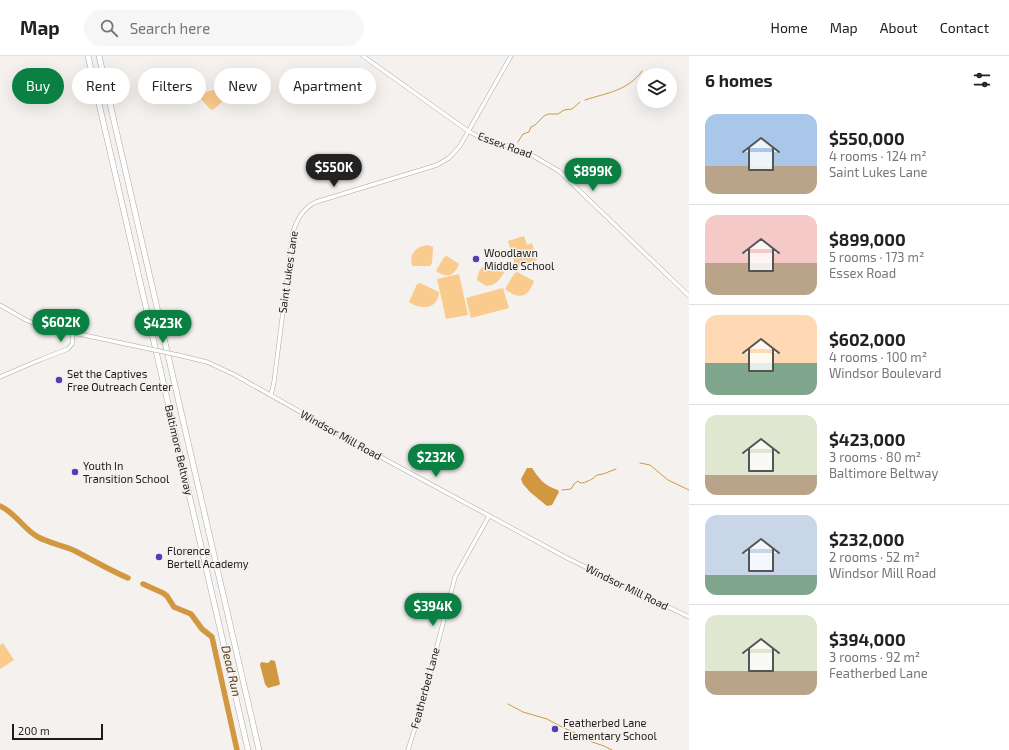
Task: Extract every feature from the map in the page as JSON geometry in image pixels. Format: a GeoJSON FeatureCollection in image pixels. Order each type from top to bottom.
{"type":"FeatureCollection","features":[{"type":"Feature","properties":{"kind":"highway","name":"Baltimore Beltway"},"geometry":{"type":"LineString","coordinates":[[88,56],[248,750]]}},
{"type":"Feature","properties":{"kind":"highway","name":"Baltimore Beltway"},"geometry":{"type":"LineString","coordinates":[[99,56],[259,750]]}},
{"type":"Feature","properties":{"kind":"street","name":"Essex Road"},"geometry":{"type":"LineString","coordinates":[[363,56],[468,131],[485,140],[512,147],[530,154],[559,171],[689,296]]}},
{"type":"Feature","properties":{"kind":"street","name":"Saint Lukes Lane"},"geometry":{"type":"LineString","coordinates":[[271,395],[274,382],[293,232],[302,213],[311,204],[437,165],[453,154],[511,56]]}},
{"type":"Feature","properties":{"kind":"street","name":"Windsor Mill Road"},"geometry":{"type":"LineString","coordinates":[[0,305],[32,323],[74,334],[207,362],[271,395],[341,435],[569,559],[689,617]]}},
{"type":"Feature","properties":{"kind":"street"},"geometry":{"type":"LineString","coordinates":[[0,377],[68,349],[72,344],[74,334]]}},
{"type":"Feature","properties":{"kind":"street","name":"Featherbed Lane"},"geometry":{"type":"LineString","coordinates":[[408,750],[420,712],[455,578],[489,516]]}},
{"type":"Feature","properties":{"kind":"shaded area"},"geometry":{"type":"Polygon","coordinates":[[[214,90],[214,104],[220,104],[213,110],[205,104],[206,92],[214,90]]]}},
{"type":"Feature","properties":{"kind":"shaded area"},"geometry":{"type":"Polygon","coordinates":[[[524,236],[527,245],[532,243],[537,260],[516,267],[508,241],[524,236]]]}},
{"type":"Feature","properties":{"kind":"shaded area"},"geometry":{"type":"Polygon","coordinates":[[[428,245],[433,247],[432,263],[430,266],[412,266],[411,262],[414,251],[420,247],[428,245]]]}},
{"type":"Feature","properties":{"kind":"shaded area"},"geometry":{"type":"Polygon","coordinates":[[[447,256],[459,264],[452,274],[444,275],[436,271],[444,257],[447,256]]]}},
{"type":"Feature","properties":{"kind":"shaded area"},"geometry":{"type":"Polygon","coordinates":[[[491,263],[504,272],[497,282],[486,286],[477,280],[477,277],[482,267],[491,263]]]}},
{"type":"Feature","properties":{"kind":"shaded area"},"geometry":{"type":"Polygon","coordinates":[[[517,272],[534,281],[529,291],[522,296],[510,293],[505,289],[514,274],[517,272]]]}},
{"type":"Feature","properties":{"kind":"shaded area"},"geometry":{"type":"Polygon","coordinates":[[[459,274],[468,315],[446,319],[437,279],[459,274]]]}},
{"type":"Feature","properties":{"kind":"shaded area"},"geometry":{"type":"Polygon","coordinates":[[[420,283],[439,292],[438,298],[428,307],[413,305],[409,302],[417,284],[420,283]]]}},
{"type":"Feature","properties":{"kind":"shaded area"},"geometry":{"type":"Polygon","coordinates":[[[503,288],[509,308],[471,318],[466,298],[503,288]]]}},
{"type":"Feature","properties":{"kind":"shaded area"},"geometry":{"type":"Polygon","coordinates":[[[527,468],[532,468],[543,482],[558,490],[559,492],[552,505],[547,506],[523,484],[521,479],[527,468]]]}},
{"type":"Feature","properties":{"kind":"shaded area"},"geometry":{"type":"Polygon","coordinates":[[[3,643],[14,660],[0,669],[0,645],[3,643]]]}},
{"type":"Feature","properties":{"kind":"shaded area"},"geometry":{"type":"Polygon","coordinates":[[[271,660],[275,661],[280,684],[268,688],[265,684],[260,665],[261,662],[268,663],[271,660]]]}},
{"type":"Feature","properties":{"kind":"waterway"},"geometry":{"type":"LineString","coordinates":[[585,100],[623,87],[637,77]]}},
{"type":"Feature","properties":{"kind":"waterway"},"geometry":{"type":"LineString","coordinates":[[518,142],[523,134],[529,132],[531,127],[544,116],[548,114],[558,114],[564,110],[572,109],[580,102]]}},
{"type":"Feature","properties":{"kind":"waterway"},"geometry":{"type":"LineString","coordinates":[[640,463],[650,465],[668,480],[689,490]]}},
{"type":"Feature","properties":{"kind":"waterway"},"geometry":{"type":"LineString","coordinates":[[562,490],[571,489],[578,481],[580,483],[585,482],[597,475],[616,469]]}},
{"type":"Feature","properties":{"kind":"waterway","name":"Dead Run"},"geometry":{"type":"LineString","coordinates":[[0,506],[10,512],[28,530],[38,537],[73,550],[128,578]]}},
{"type":"Feature","properties":{"kind":"waterway","name":"Dead Run"},"geometry":{"type":"LineString","coordinates":[[143,584],[163,593],[167,596],[174,607],[191,614],[202,629],[212,637],[237,750]]}},
{"type":"Feature","properties":{"kind":"waterway"},"geometry":{"type":"LineString","coordinates":[[508,704],[523,712],[547,719],[592,742],[612,750]]}},
{"type":"Feature","properties":{"kind":"place","name":"Woodlawn Middle School"},"geometry":{"type":"Point","coordinates":[476,259]}},
{"type":"Feature","properties":{"kind":"place","name":"Set the Captives Free Outreach Center"},"geometry":{"type":"Point","coordinates":[59,380]}},
{"type":"Feature","properties":{"kind":"place","name":"Youth In Transition School"},"geometry":{"type":"Point","coordinates":[75,472]}},
{"type":"Feature","properties":{"kind":"place","name":"Florence Bertell Academy"},"geometry":{"type":"Point","coordinates":[159,557]}},
{"type":"Feature","properties":{"kind":"place","name":"Featherbed Lane Elementary School"},"geometry":{"type":"Point","coordinates":[555,729]}}]}
